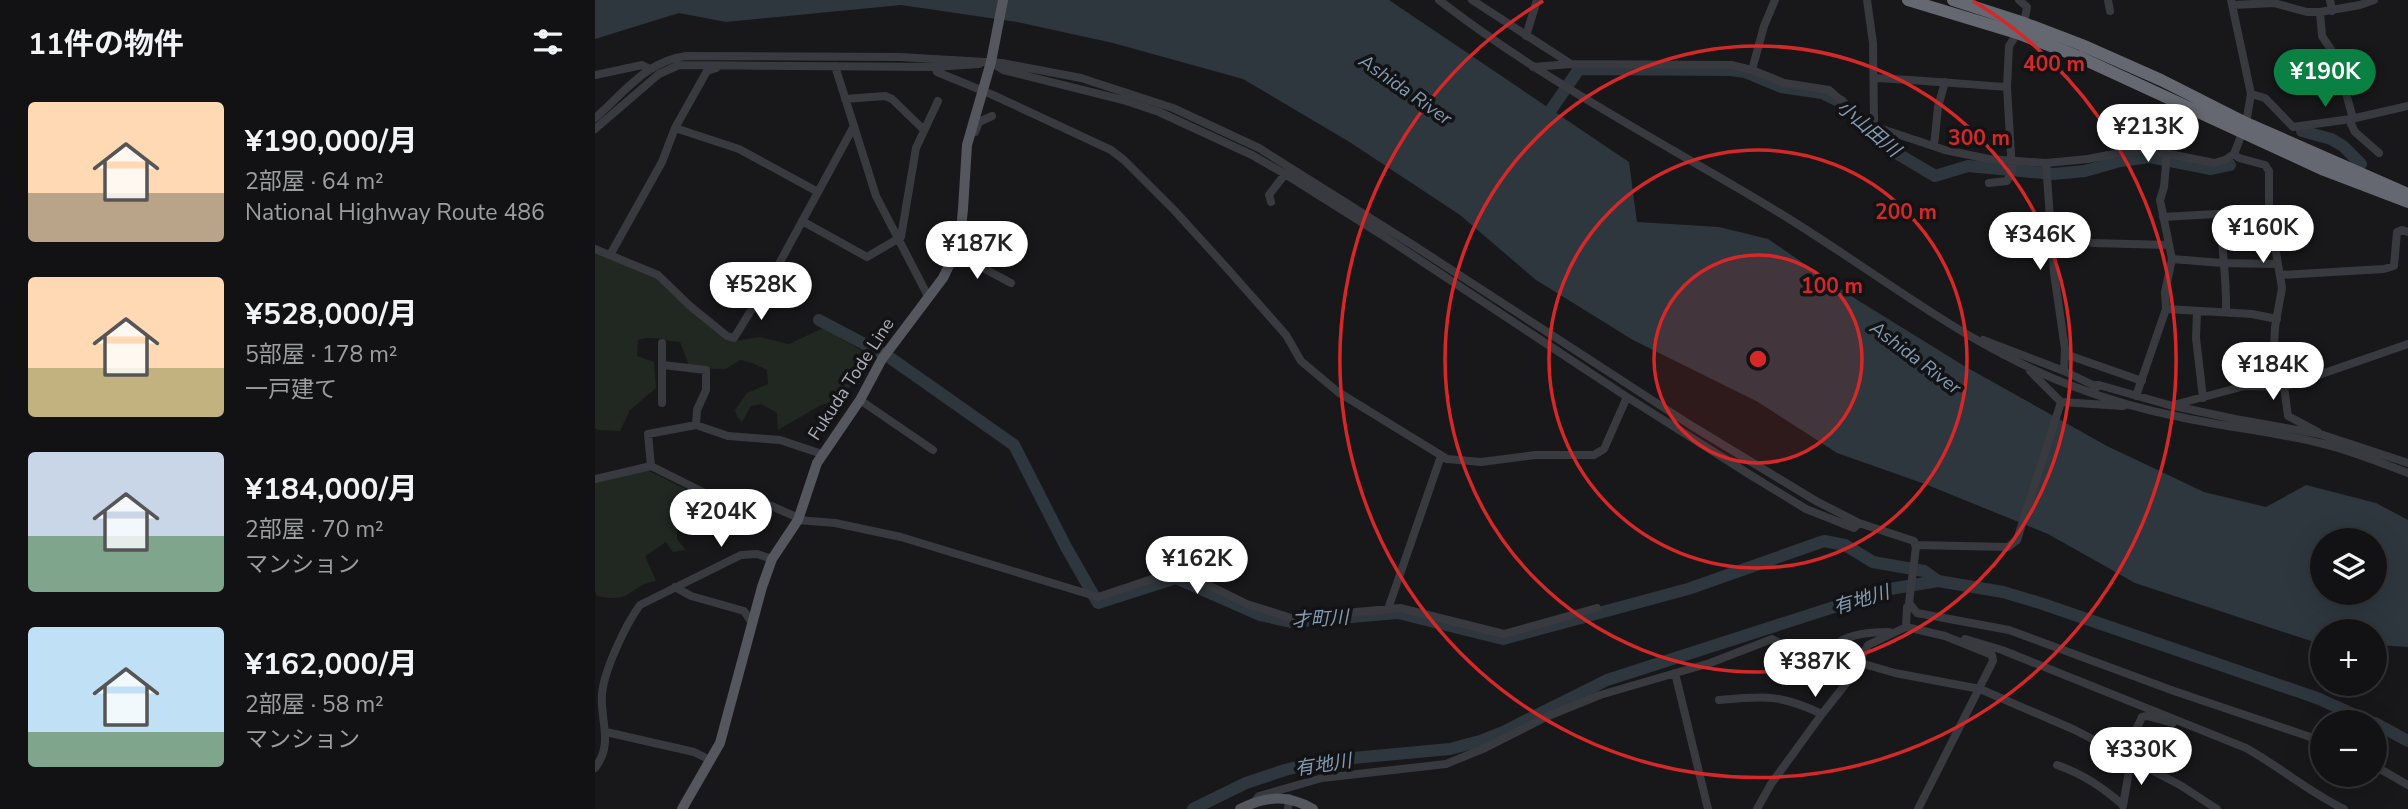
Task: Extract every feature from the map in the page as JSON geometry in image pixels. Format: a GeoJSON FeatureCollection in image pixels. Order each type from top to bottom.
{"type":"FeatureCollection","features":[{"type":"Feature","properties":{"kind":"highway"},"geometry":{"type":"LineString","coordinates":[[1908,0],[2021,28]]}},
{"type":"Feature","properties":{"kind":"highway"},"geometry":{"type":"LineString","coordinates":[[1953,0],[2021,28],[2139,70],[2324,170],[2408,202]]}},
{"type":"Feature","properties":{"kind":"highway"},"geometry":{"type":"LineString","coordinates":[[2244,128],[2408,194]]}},
{"type":"Feature","properties":{"kind":"main road","name":"Fukuda Tode Line"},"geometry":{"type":"LineString","coordinates":[[682,809],[720,743],[772,559],[798,520],[823,454],[860,400],[885,354],[943,278],[955,253],[960,239],[968,137],[983,92],[1003,0]]}},
{"type":"Feature","properties":{"kind":"main road"},"geometry":{"type":"LineString","coordinates":[[1240,809],[1278,797],[1289,804],[1313,809]]}},
{"type":"Feature","properties":{"kind":"street"},"geometry":{"type":"LineString","coordinates":[[1439,0],[1533,67],[1780,214],[1916,305],[2025,366],[2073,387],[2128,404],[2181,418],[2321,443],[2408,473]]}},
{"type":"Feature","properties":{"kind":"street"},"geometry":{"type":"LineString","coordinates":[[1472,0],[1571,64]]}},
{"type":"Feature","properties":{"kind":"street"},"geometry":{"type":"LineString","coordinates":[[1526,36],[1537,0]]}},
{"type":"Feature","properties":{"kind":"street"},"geometry":{"type":"LineString","coordinates":[[1752,70],[1764,26],[1775,0]]}},
{"type":"Feature","properties":{"kind":"street"},"geometry":{"type":"LineString","coordinates":[[1867,0],[1873,43],[1874,120],[1871,125]]}},
{"type":"Feature","properties":{"kind":"street"},"geometry":{"type":"LineString","coordinates":[[1989,183],[2007,181],[2011,165],[2007,87],[2009,46],[2021,28],[2027,7],[2019,0]]}},
{"type":"Feature","properties":{"kind":"street"},"geometry":{"type":"LineString","coordinates":[[2108,0],[2110,11]]}},
{"type":"Feature","properties":{"kind":"street"},"geometry":{"type":"LineString","coordinates":[[2330,0],[2332,11]]}},
{"type":"Feature","properties":{"kind":"street"},"geometry":{"type":"LineString","coordinates":[[1533,67],[1571,64],[1731,65],[1784,83],[1829,90],[1871,125],[1934,146],[2011,165],[2048,169],[2134,150],[2214,163],[2234,154],[2244,128],[2251,94],[2232,2],[2274,3],[2307,12],[2320,12],[2374,0]]}},
{"type":"Feature","properties":{"kind":"street"},"geometry":{"type":"LineString","coordinates":[[2320,12],[2322,36],[2336,57],[2352,115],[2351,124],[2355,132],[2379,153]]}},
{"type":"Feature","properties":{"kind":"street"},"geometry":{"type":"LineString","coordinates":[[595,118],[656,64],[686,56],[991,60],[1081,78],[1173,108],[1259,148],[1692,426],[1816,502],[1859,523],[1915,544],[2008,547],[2017,540],[2060,402]]}},
{"type":"Feature","properties":{"kind":"street"},"geometry":{"type":"LineString","coordinates":[[595,129],[664,70],[679,65],[935,67],[969,65],[991,60]]}},
{"type":"Feature","properties":{"kind":"street"},"geometry":{"type":"LineString","coordinates":[[991,60],[1003,70],[1123,100],[1159,112],[1252,155],[1806,509],[1854,528],[1859,523]]}},
{"type":"Feature","properties":{"kind":"street"},"geometry":{"type":"LineString","coordinates":[[595,75],[642,65],[650,69]]}},
{"type":"Feature","properties":{"kind":"street"},"geometry":{"type":"LineString","coordinates":[[610,255],[662,162],[675,128],[707,71],[722,66]]}},
{"type":"Feature","properties":{"kind":"street"},"geometry":{"type":"LineString","coordinates":[[835,66],[876,196],[928,296]]}},
{"type":"Feature","properties":{"kind":"street"},"geometry":{"type":"LineString","coordinates":[[935,67],[937,72],[1111,150],[1125,160],[1174,210],[1286,335],[1301,361],[1338,392],[1441,456],[1460,462],[1535,455],[1594,455],[1604,449],[1627,397]]}},
{"type":"Feature","properties":{"kind":"street"},"geometry":{"type":"LineString","coordinates":[[1874,78],[2007,87]]}},
{"type":"Feature","properties":{"kind":"street"},"geometry":{"type":"LineString","coordinates":[[1934,146],[1938,107],[1945,82]]}},
{"type":"Feature","properties":{"kind":"street"},"geometry":{"type":"LineString","coordinates":[[2251,94],[2265,99],[2293,127],[2351,119],[2408,106]]}},
{"type":"Feature","properties":{"kind":"street"},"geometry":{"type":"LineString","coordinates":[[845,99],[885,96],[892,99],[923,129]]}},
{"type":"Feature","properties":{"kind":"street"},"geometry":{"type":"LineString","coordinates":[[802,221],[867,257],[901,237],[913,162],[923,129],[938,101]]}},
{"type":"Feature","properties":{"kind":"street"},"geometry":{"type":"LineString","coordinates":[[968,137],[973,137],[979,122],[992,116]]}},
{"type":"Feature","properties":{"kind":"street"},"geometry":{"type":"LineString","coordinates":[[595,250],[659,275],[690,306],[727,336],[734,338],[854,127]]}},
{"type":"Feature","properties":{"kind":"street"},"geometry":{"type":"LineString","coordinates":[[675,128],[739,149],[818,191]]}},
{"type":"Feature","properties":{"kind":"street"},"geometry":{"type":"LineString","coordinates":[[1241,140],[1252,155]]}},
{"type":"Feature","properties":{"kind":"street"},"geometry":{"type":"LineString","coordinates":[[2234,154],[2265,165],[2269,171],[2269,211],[2282,288],[2272,387]]}},
{"type":"Feature","properties":{"kind":"street"},"geometry":{"type":"LineString","coordinates":[[2136,396],[2166,309],[2165,292],[2172,259],[2160,200],[2165,187],[2166,157]]}},
{"type":"Feature","properties":{"kind":"street"},"geometry":{"type":"LineString","coordinates":[[2048,169],[2054,273],[2065,354],[2064,371]]}},
{"type":"Feature","properties":{"kind":"street"},"geometry":{"type":"LineString","coordinates":[[1271,202],[1269,195],[1285,174]]}},
{"type":"Feature","properties":{"kind":"street"},"geometry":{"type":"LineString","coordinates":[[2163,217],[2269,211]]}},
{"type":"Feature","properties":{"kind":"street"},"geometry":{"type":"LineString","coordinates":[[2221,214],[2222,263],[2227,286],[2226,312]]}},
{"type":"Feature","properties":{"kind":"street"},"geometry":{"type":"LineString","coordinates":[[2280,275],[2384,269],[2394,266],[2397,232],[2408,232]]}},
{"type":"Feature","properties":{"kind":"street"},"geometry":{"type":"LineString","coordinates":[[2092,243],[2168,245]]}},
{"type":"Feature","properties":{"kind":"street"},"geometry":{"type":"LineString","coordinates":[[955,253],[1011,283]]}},
{"type":"Feature","properties":{"kind":"street"},"geometry":{"type":"LineString","coordinates":[[2172,259],[2278,264]]}},
{"type":"Feature","properties":{"kind":"street"},"geometry":{"type":"LineString","coordinates":[[2166,309],[2277,318]]}},
{"type":"Feature","properties":{"kind":"street"},"geometry":{"type":"LineString","coordinates":[[2197,312],[2196,338],[2203,398]]}},
{"type":"Feature","properties":{"kind":"street"},"geometry":{"type":"LineString","coordinates":[[1973,339],[1977,337],[2064,371],[2128,404]]}},
{"type":"Feature","properties":{"kind":"street"},"geometry":{"type":"LineString","coordinates":[[662,343],[662,403]]}},
{"type":"Feature","properties":{"kind":"street"},"geometry":{"type":"LineString","coordinates":[[2025,366],[2060,402],[2121,407],[2128,404],[2169,405],[2245,386],[2284,387],[2408,344]]}},
{"type":"Feature","properties":{"kind":"street"},"geometry":{"type":"LineString","coordinates":[[2065,354],[2142,381]]}},
{"type":"Feature","properties":{"kind":"street"},"geometry":{"type":"LineString","coordinates":[[663,365],[706,370],[706,390],[697,410],[696,425]]}},
{"type":"Feature","properties":{"kind":"street"},"geometry":{"type":"LineString","coordinates":[[2093,385],[2099,384],[2169,405],[2320,434],[2408,463]]}},
{"type":"Feature","properties":{"kind":"street"},"geometry":{"type":"LineString","coordinates":[[2284,387],[2288,416],[2312,427],[2320,434]]}},
{"type":"Feature","properties":{"kind":"street"},"geometry":{"type":"LineString","coordinates":[[860,400],[933,450]]}},
{"type":"Feature","properties":{"kind":"street"},"geometry":{"type":"LineString","coordinates":[[651,466],[648,435],[696,425],[727,436],[780,440],[823,454]]}},
{"type":"Feature","properties":{"kind":"street"},"geometry":{"type":"LineString","coordinates":[[2335,438],[2367,457]]}},
{"type":"Feature","properties":{"kind":"street"},"geometry":{"type":"LineString","coordinates":[[1388,609],[1441,456]]}},
{"type":"Feature","properties":{"kind":"street"},"geometry":{"type":"LineString","coordinates":[[595,479],[651,466],[709,495],[756,499],[798,520],[835,523],[901,537],[1098,597],[1170,573],[1188,575],[1247,604],[1291,618],[1400,608],[1504,634],[1598,608]]}},
{"type":"Feature","properties":{"kind":"street"},"geometry":{"type":"LineString","coordinates":[[1906,626],[1915,544]]}},
{"type":"Feature","properties":{"kind":"street"},"geometry":{"type":"LineString","coordinates":[[595,768],[601,760],[607,732],[602,693],[630,619],[640,605],[741,555],[757,554],[772,559]]}},
{"type":"Feature","properties":{"kind":"street"},"geometry":{"type":"LineString","coordinates":[[675,587],[691,596],[744,611],[752,623]]}},
{"type":"Feature","properties":{"kind":"street"},"geometry":{"type":"LineString","coordinates":[[1909,604],[1917,612],[2009,630],[2173,691],[2310,737]]}},
{"type":"Feature","properties":{"kind":"street"},"geometry":{"type":"LineString","coordinates":[[1757,809],[1822,714],[1852,676],[1868,645],[1906,626],[1945,636],[1992,655],[1993,661],[1918,809]]}},
{"type":"Feature","properties":{"kind":"street"},"geometry":{"type":"LineString","coordinates":[[1829,656],[1831,648],[1842,639],[1887,631],[1893,633]]}},
{"type":"Feature","properties":{"kind":"street"},"geometry":{"type":"LineString","coordinates":[[1945,636],[1955,636],[2002,650],[2246,748],[2344,809]]}},
{"type":"Feature","properties":{"kind":"street"},"geometry":{"type":"LineString","coordinates":[[1253,803],[1259,796],[1322,778],[1446,764],[1599,695],[1710,663],[1772,639],[1778,642],[1791,661],[1829,656],[1895,673],[1980,689],[2075,730],[2180,785],[2217,809]]}},
{"type":"Feature","properties":{"kind":"street"},"geometry":{"type":"LineString","coordinates":[[1675,673],[1708,809]]}},
{"type":"Feature","properties":{"kind":"street"},"geometry":{"type":"LineString","coordinates":[[1719,700],[1779,698],[1822,714]]}},
{"type":"Feature","properties":{"kind":"street"},"geometry":{"type":"LineString","coordinates":[[2122,807],[2127,757],[2142,717],[2179,724],[2182,722]]}},
{"type":"Feature","properties":{"kind":"street"},"geometry":{"type":"LineString","coordinates":[[607,732],[694,752],[710,760]]}},
{"type":"Feature","properties":{"kind":"street"},"geometry":{"type":"LineString","coordinates":[[2057,765],[2078,772],[2099,785],[2122,807]]}},
{"type":"Feature","properties":{"kind":"street"},"geometry":{"type":"LineString","coordinates":[[2387,773],[2408,785]]}},
{"type":"Feature","properties":{"kind":"shaded area"},"geometry":{"type":"Polygon","coordinates":[[[595,250],[660,277],[736,341],[760,337],[789,344],[823,328],[874,358],[864,373],[836,401],[821,405],[778,430],[777,413],[761,404],[751,406],[742,422],[735,410],[747,393],[768,384],[767,370],[740,360],[726,369],[690,368],[680,342],[654,338],[638,340],[637,356],[654,362],[656,388],[630,410],[620,431],[598,430],[595,428],[595,250]]]}},
{"type":"Feature","properties":{"kind":"shaded area"},"geometry":{"type":"Polygon","coordinates":[[[644,469],[691,492],[721,501],[726,516],[692,518],[677,523],[677,539],[686,550],[673,552],[666,542],[645,556],[656,581],[618,598],[597,596],[595,483],[644,469]]]}},
{"type":"Feature","properties":{"kind":"water","name":"Ashida River"},"geometry":{"type":"Polygon","coordinates":[[[595,0],[1389,0],[1629,162],[1637,222],[1719,227],[1768,239],[1859,301],[1966,367],[2107,446],[2204,492],[2266,507],[2306,485],[2376,503],[2408,520],[2408,647],[2387,646],[2387,619],[2310,619],[2310,641],[2135,583],[2048,534],[1925,484],[1837,453],[1758,402],[1633,340],[1536,280],[1460,215],[1348,141],[1243,79],[1113,43],[1017,22],[901,5],[726,22],[679,13],[595,39],[595,0]]]}},
{"type":"Feature","properties":{"kind":"waterway","name":"小山田川"},"geometry":{"type":"LineString","coordinates":[[1542,123],[1579,69],[1730,70],[1745,72],[1781,87],[1822,93],[1841,102],[1869,132],[1893,151],[1935,176],[1968,166],[2053,174],[2085,171],[2120,161],[2150,157],[2211,169],[2230,165]]}},
{"type":"Feature","properties":{"kind":"waterway","name":"小山田川"},"geometry":{"type":"LineString","coordinates":[[2302,131],[2331,139],[2343,146],[2361,164]]}},
{"type":"Feature","properties":{"kind":"waterway","name":"才町川"},"geometry":{"type":"LineString","coordinates":[[819,320],[889,357],[1014,445],[1098,603],[1176,578],[1260,615],[1291,622],[1398,613],[1503,639],[1688,589],[1824,541],[1845,545],[1873,562],[1924,571],[1938,581]]}},
{"type":"Feature","properties":{"kind":"waterway","name":"有地川"},"geometry":{"type":"LineString","coordinates":[[1193,809],[1246,783],[1321,761],[1450,749],[1480,741],[1607,680],[1890,589],[1938,581],[2003,592],[2040,603],[2317,698],[2344,710]]}},
{"type":"Feature","properties":{"kind":"waterway","name":"有地川"},"geometry":{"type":"LineString","coordinates":[[2387,730],[2408,741]]}}]}
